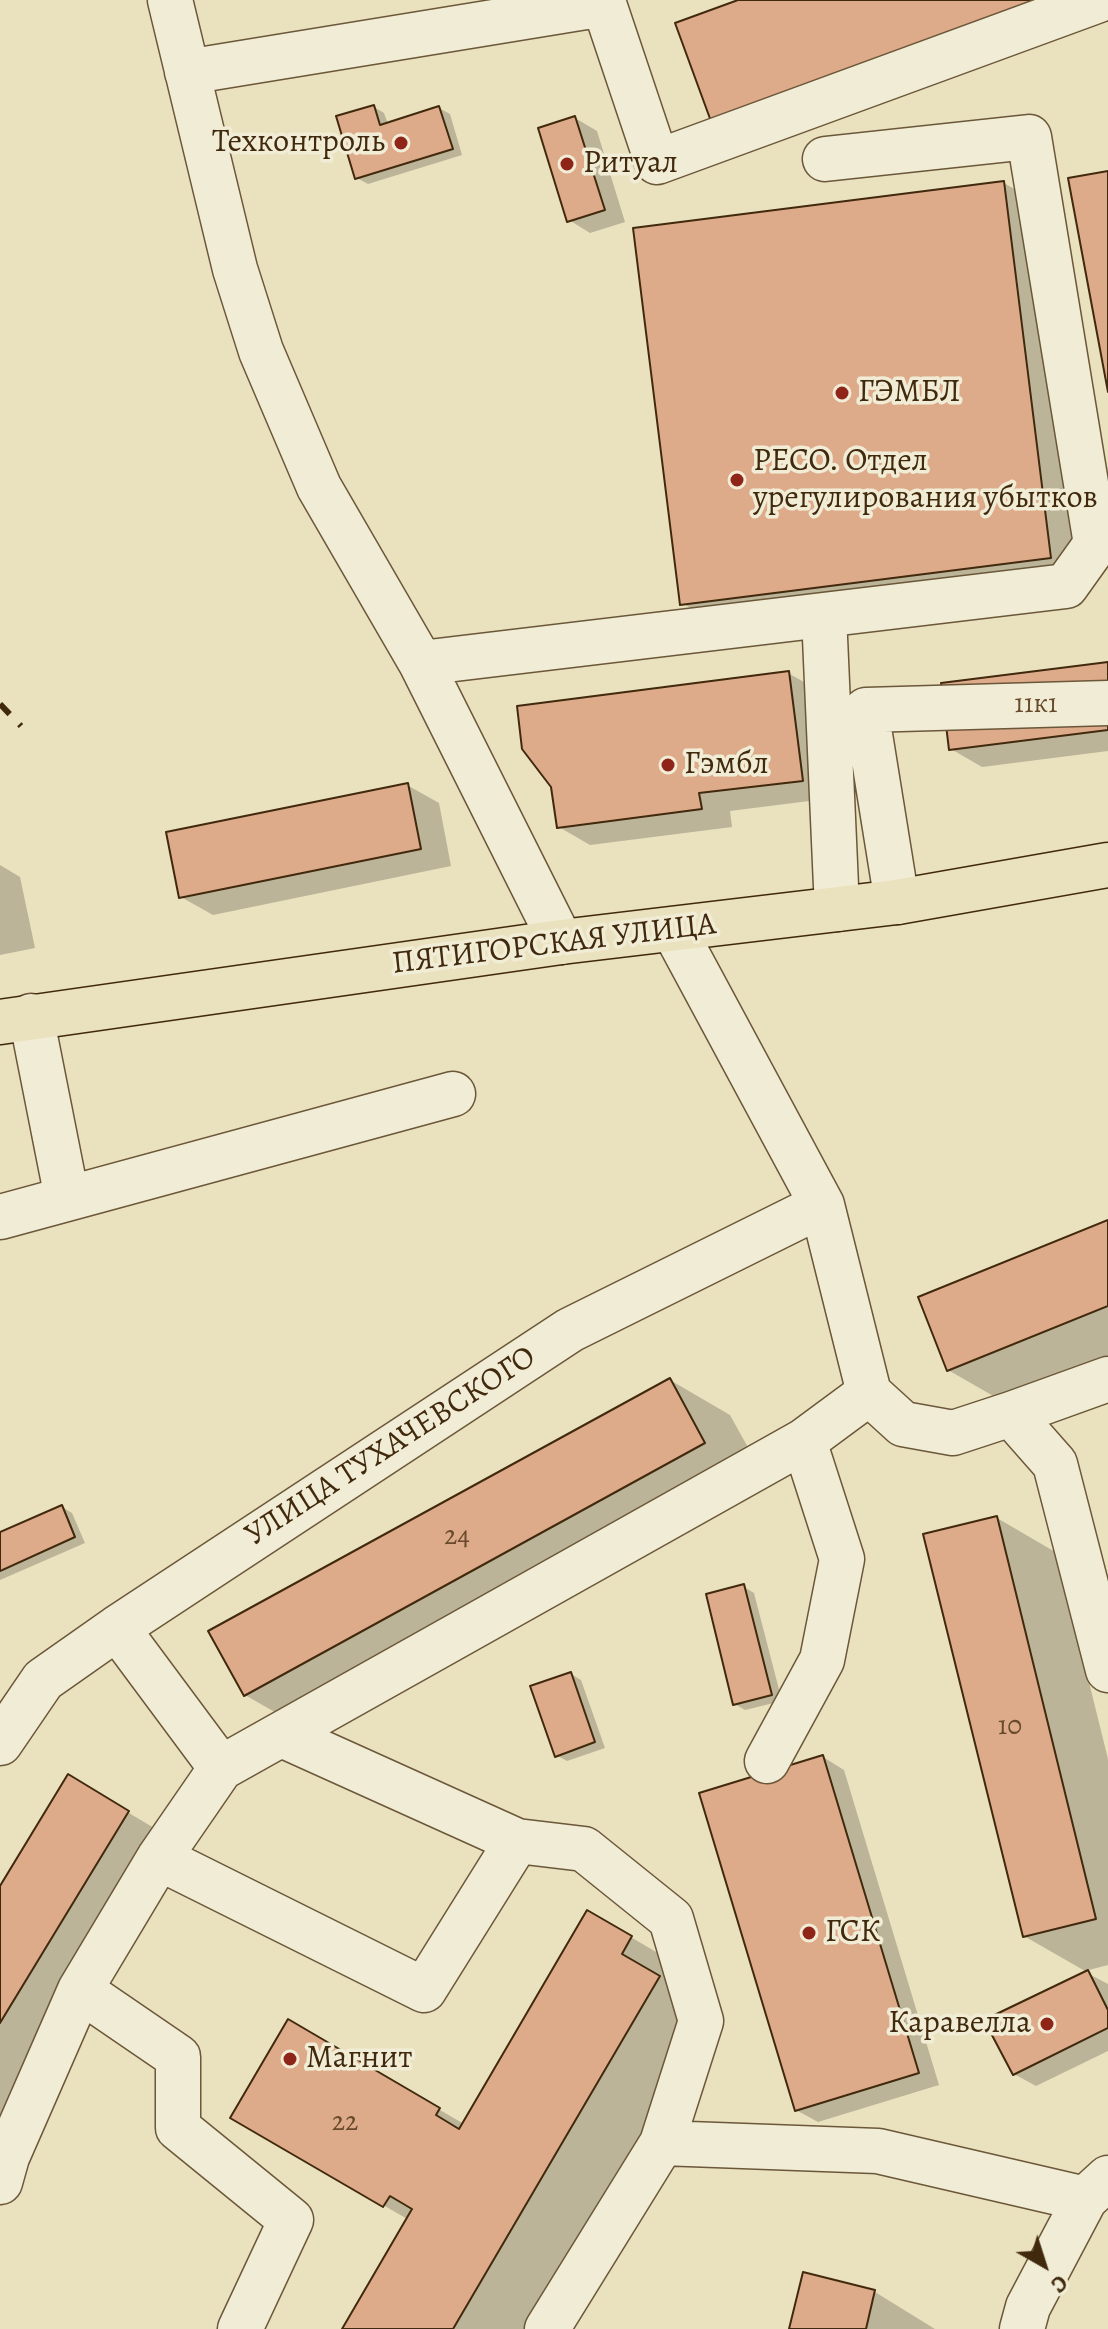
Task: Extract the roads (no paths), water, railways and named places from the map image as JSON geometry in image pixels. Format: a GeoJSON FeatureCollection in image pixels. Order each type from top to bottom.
{"type":"FeatureCollection","features":[{"type":"Feature","properties":{"kind":"main road","name":"ПЯТИГОРСКАЯ УЛИЦА"},"geometry":{"type":"LineString","coordinates":[[16,1019],[561,942],[897,902],[1108,865]]}},
{"type":"Feature","properties":{"kind":"street"},"geometry":{"type":"LineString","coordinates":[[170,0],[235,269],[261,351],[319,487],[421,663],[561,942]]}},
{"type":"Feature","properties":{"kind":"street"},"geometry":{"type":"LineString","coordinates":[[187,72],[610,2],[657,162],[1099,0]]}},
{"type":"Feature","properties":{"kind":"street"},"geometry":{"type":"LineString","coordinates":[[421,663],[1066,586],[1096,544],[1029,137],[825,159]]}},
{"type":"Feature","properties":{"kind":"street"},"geometry":{"type":"LineString","coordinates":[[824,615],[837,909]]}},
{"type":"Feature","properties":{"kind":"street"},"geometry":{"type":"LineString","coordinates":[[897,902],[866,710],[1108,703]]}},
{"type":"Feature","properties":{"kind":"street"},"geometry":{"type":"LineString","coordinates":[[674,930],[822,1205],[869,1393],[903,1424],[953,1433],[1108,1379]]}},
{"type":"Feature","properties":{"kind":"street"},"geometry":{"type":"LineString","coordinates":[[16,1019],[67,1198]]}},
{"type":"Feature","properties":{"kind":"street"},"geometry":{"type":"LineString","coordinates":[[0,1217],[453,1094]]}},
{"type":"Feature","properties":{"kind":"street","name":"УЛИЦА ТУХАЧЕВСКОГО"},"geometry":{"type":"LineString","coordinates":[[0,1743],[43,1680],[570,1330],[822,1205]]}},
{"type":"Feature","properties":{"kind":"street"},"geometry":{"type":"LineString","coordinates":[[0,2182],[7,2157],[80,1990],[159,1858],[221,1768],[804,1441],[869,1393]]}},
{"type":"Feature","properties":{"kind":"street"},"geometry":{"type":"LineString","coordinates":[[1011,1414],[1055,1464],[1108,1670]]}},
{"type":"Feature","properties":{"kind":"street"},"geometry":{"type":"LineString","coordinates":[[767,1761],[822,1660],[842,1559],[804,1441]]}},
{"type":"Feature","properties":{"kind":"street"},"geometry":{"type":"LineString","coordinates":[[117,1628],[221,1768]]}},
{"type":"Feature","properties":{"kind":"street"},"geometry":{"type":"LineString","coordinates":[[282,1735],[517,1841],[584,1849],[671,1919],[701,2021],[662,2143],[547,2329]]}},
{"type":"Feature","properties":{"kind":"street"},"geometry":{"type":"LineString","coordinates":[[159,1858],[424,1990],[517,1841]]}},
{"type":"Feature","properties":{"kind":"street"},"geometry":{"type":"LineString","coordinates":[[80,1990],[178,2057],[178,2128],[291,2220],[240,2329]]}},
{"type":"Feature","properties":{"kind":"street"},"geometry":{"type":"LineString","coordinates":[[662,2143],[878,2151],[1096,2188],[1028,2307],[1022,2329]]}},
{"type":"Feature","properties":{"kind":"railway"},"geometry":{"type":"LineString","coordinates":[[0,704],[21,726]]}},
{"type":"Feature","properties":{"kind":"place","name":"Техконтроль"},"geometry":{"type":"Point","coordinates":[401,143]}},
{"type":"Feature","properties":{"kind":"place","name":"Ритуал"},"geometry":{"type":"Point","coordinates":[567,164]}},
{"type":"Feature","properties":{"kind":"place","name":"ГЭМБЛ"},"geometry":{"type":"Point","coordinates":[842,393]}},
{"type":"Feature","properties":{"kind":"place","name":"РЕСО. Отдел урегулирования убытков"},"geometry":{"type":"Point","coordinates":[737,480]}},
{"type":"Feature","properties":{"kind":"place","name":"Гэмбл"},"geometry":{"type":"Point","coordinates":[668,765]}},
{"type":"Feature","properties":{"kind":"place","name":"ГСК"},"geometry":{"type":"Point","coordinates":[809,1933]}},
{"type":"Feature","properties":{"kind":"place","name":"Каравелла"},"geometry":{"type":"Point","coordinates":[1047,2024]}},
{"type":"Feature","properties":{"kind":"place","name":"Магнит"},"geometry":{"type":"Point","coordinates":[290,2059]}}]}
